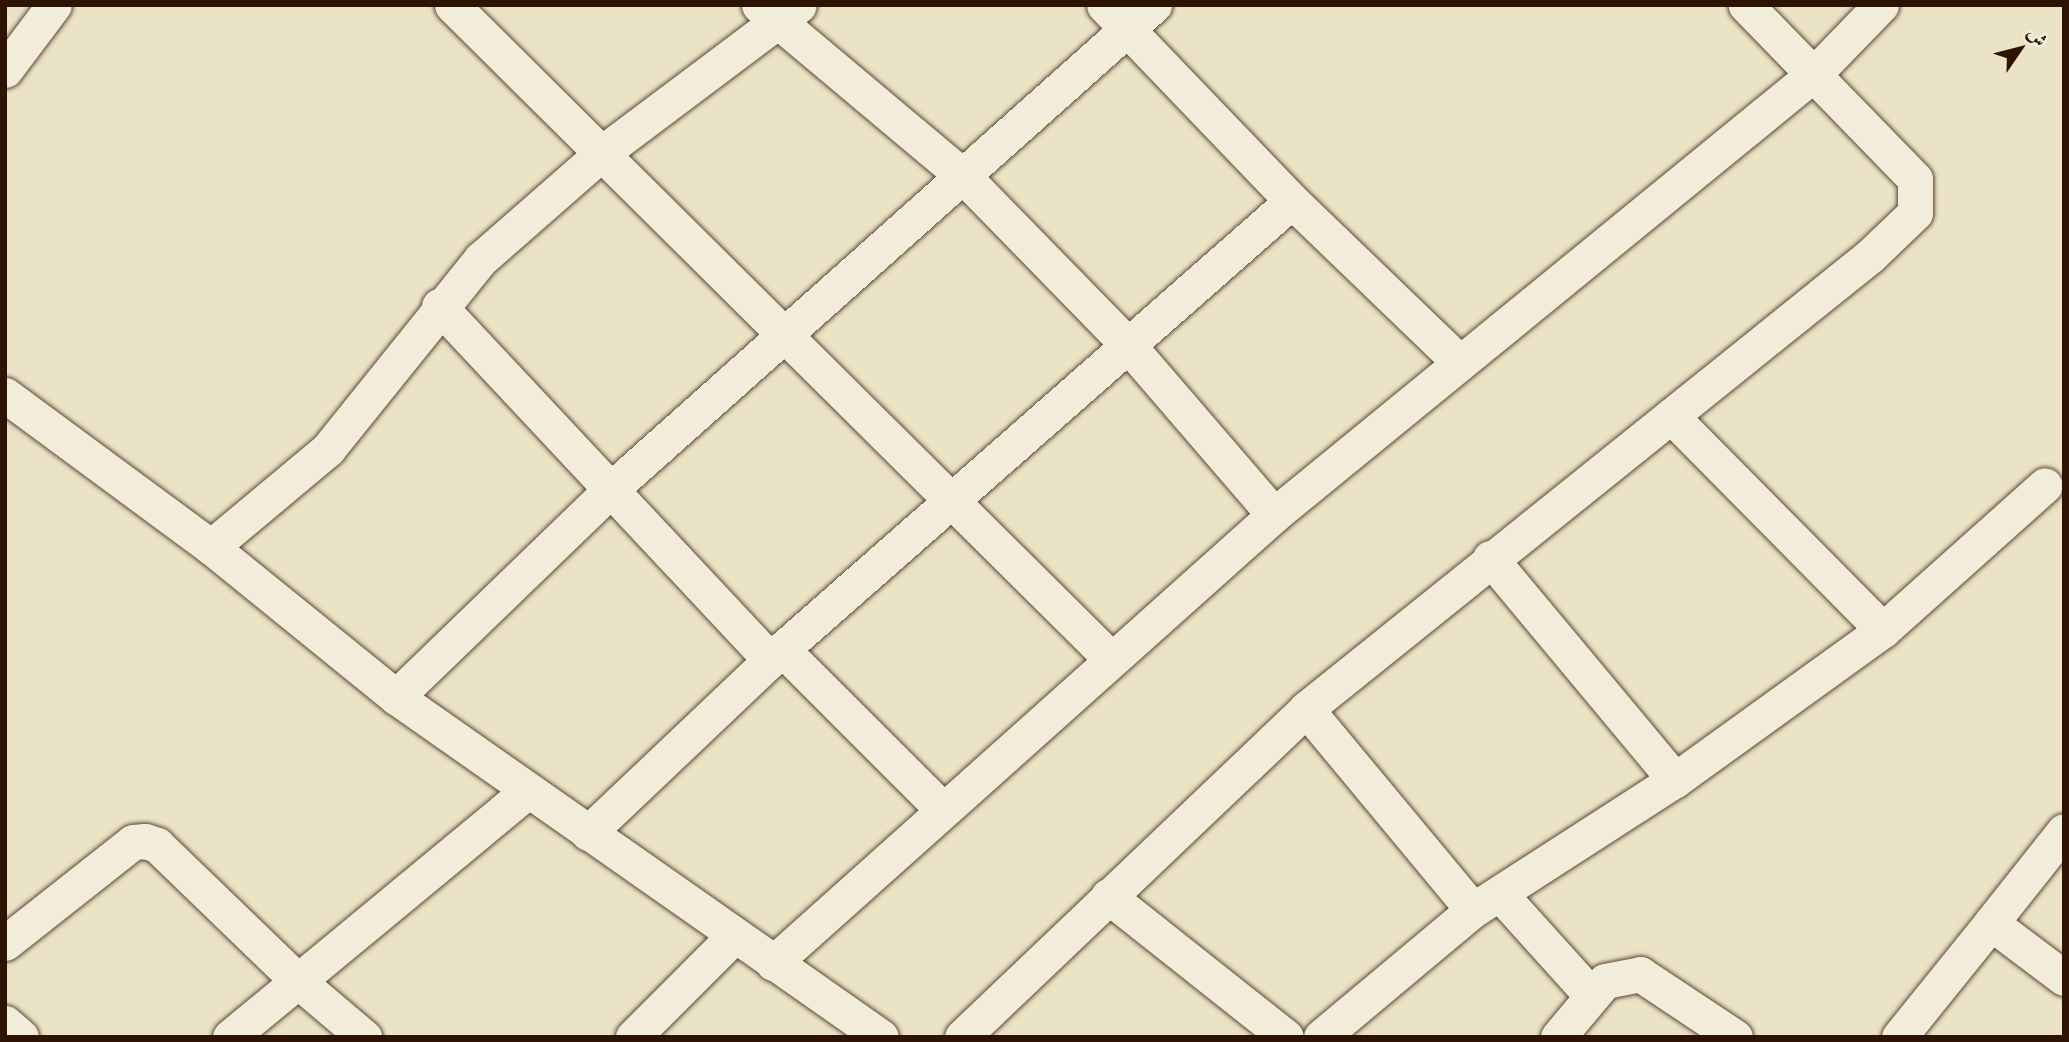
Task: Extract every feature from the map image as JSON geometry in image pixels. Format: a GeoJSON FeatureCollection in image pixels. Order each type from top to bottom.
{"type":"FeatureCollection","features":[{"type":"Feature","properties":{"kind":"street"},"geometry":{"type":"LineString","coordinates":[[5,70],[54,5]]}},
{"type":"Feature","properties":{"kind":"street"},"geometry":{"type":"LineString","coordinates":[[452,5],[954,498],[1111,659]]}},
{"type":"Feature","properties":{"kind":"street"},"geometry":{"type":"LineString","coordinates":[[961,1037],[1306,709],[1490,558],[1870,256],[1920,203],[1915,179],[1815,73],[1746,5]]}},
{"type":"Feature","properties":{"kind":"street"},"geometry":{"type":"LineString","coordinates":[[773,963],[1274,515],[1458,361],[1815,73],[1881,5]]}},
{"type":"Feature","properties":{"kind":"street"},"geometry":{"type":"LineString","coordinates":[[211,547],[328,449],[439,306],[481,259],[601,153],[778,11],[965,178],[1128,345],[1274,515]]}},
{"type":"Feature","properties":{"kind":"street"},"geometry":{"type":"LineString","coordinates":[[396,697],[608,492],[965,178],[1129,12],[1292,201],[1458,361]]}},
{"type":"Feature","properties":{"kind":"street"},"geometry":{"type":"LineString","coordinates":[[588,833],[776,654],[1292,201]]}},
{"type":"Feature","properties":{"kind":"street"},"geometry":{"type":"LineString","coordinates":[[439,306],[608,492],[943,810]]}},
{"type":"Feature","properties":{"kind":"street"},"geometry":{"type":"LineString","coordinates":[[5,395],[211,547],[396,697],[733,937],[881,1037]]}},
{"type":"Feature","properties":{"kind":"street"},"geometry":{"type":"LineString","coordinates":[[1671,416],[1883,629]]}},
{"type":"Feature","properties":{"kind":"street"},"geometry":{"type":"LineString","coordinates":[[1321,1037],[1487,902],[1675,780],[1883,629],[2045,485]]}},
{"type":"Feature","properties":{"kind":"street"},"geometry":{"type":"LineString","coordinates":[[1490,558],[1675,780]]}},
{"type":"Feature","properties":{"kind":"street"},"geometry":{"type":"LineString","coordinates":[[1306,709],[1487,902],[1590,994]]}},
{"type":"Feature","properties":{"kind":"street"},"geometry":{"type":"LineString","coordinates":[[230,1037],[528,791]]}},
{"type":"Feature","properties":{"kind":"street"},"geometry":{"type":"LineString","coordinates":[[1899,1037],[2064,831]]}},
{"type":"Feature","properties":{"kind":"street"},"geometry":{"type":"LineString","coordinates":[[5,943],[133,842],[145,841],[179,864],[298,981],[364,1037]]}},
{"type":"Feature","properties":{"kind":"street"},"geometry":{"type":"LineString","coordinates":[[1108,896],[1286,1037]]}},
{"type":"Feature","properties":{"kind":"street"},"geometry":{"type":"LineString","coordinates":[[1991,923],[2064,978]]}},
{"type":"Feature","properties":{"kind":"street"},"geometry":{"type":"LineString","coordinates":[[633,1037],[733,937]]}},
{"type":"Feature","properties":{"kind":"street"},"geometry":{"type":"LineString","coordinates":[[1558,1037],[1590,994],[1605,981],[1640,974],[1735,1037]]}},
{"type":"Feature","properties":{"kind":"street"},"geometry":{"type":"LineString","coordinates":[[5,1023],[21,1037]]}}]}
